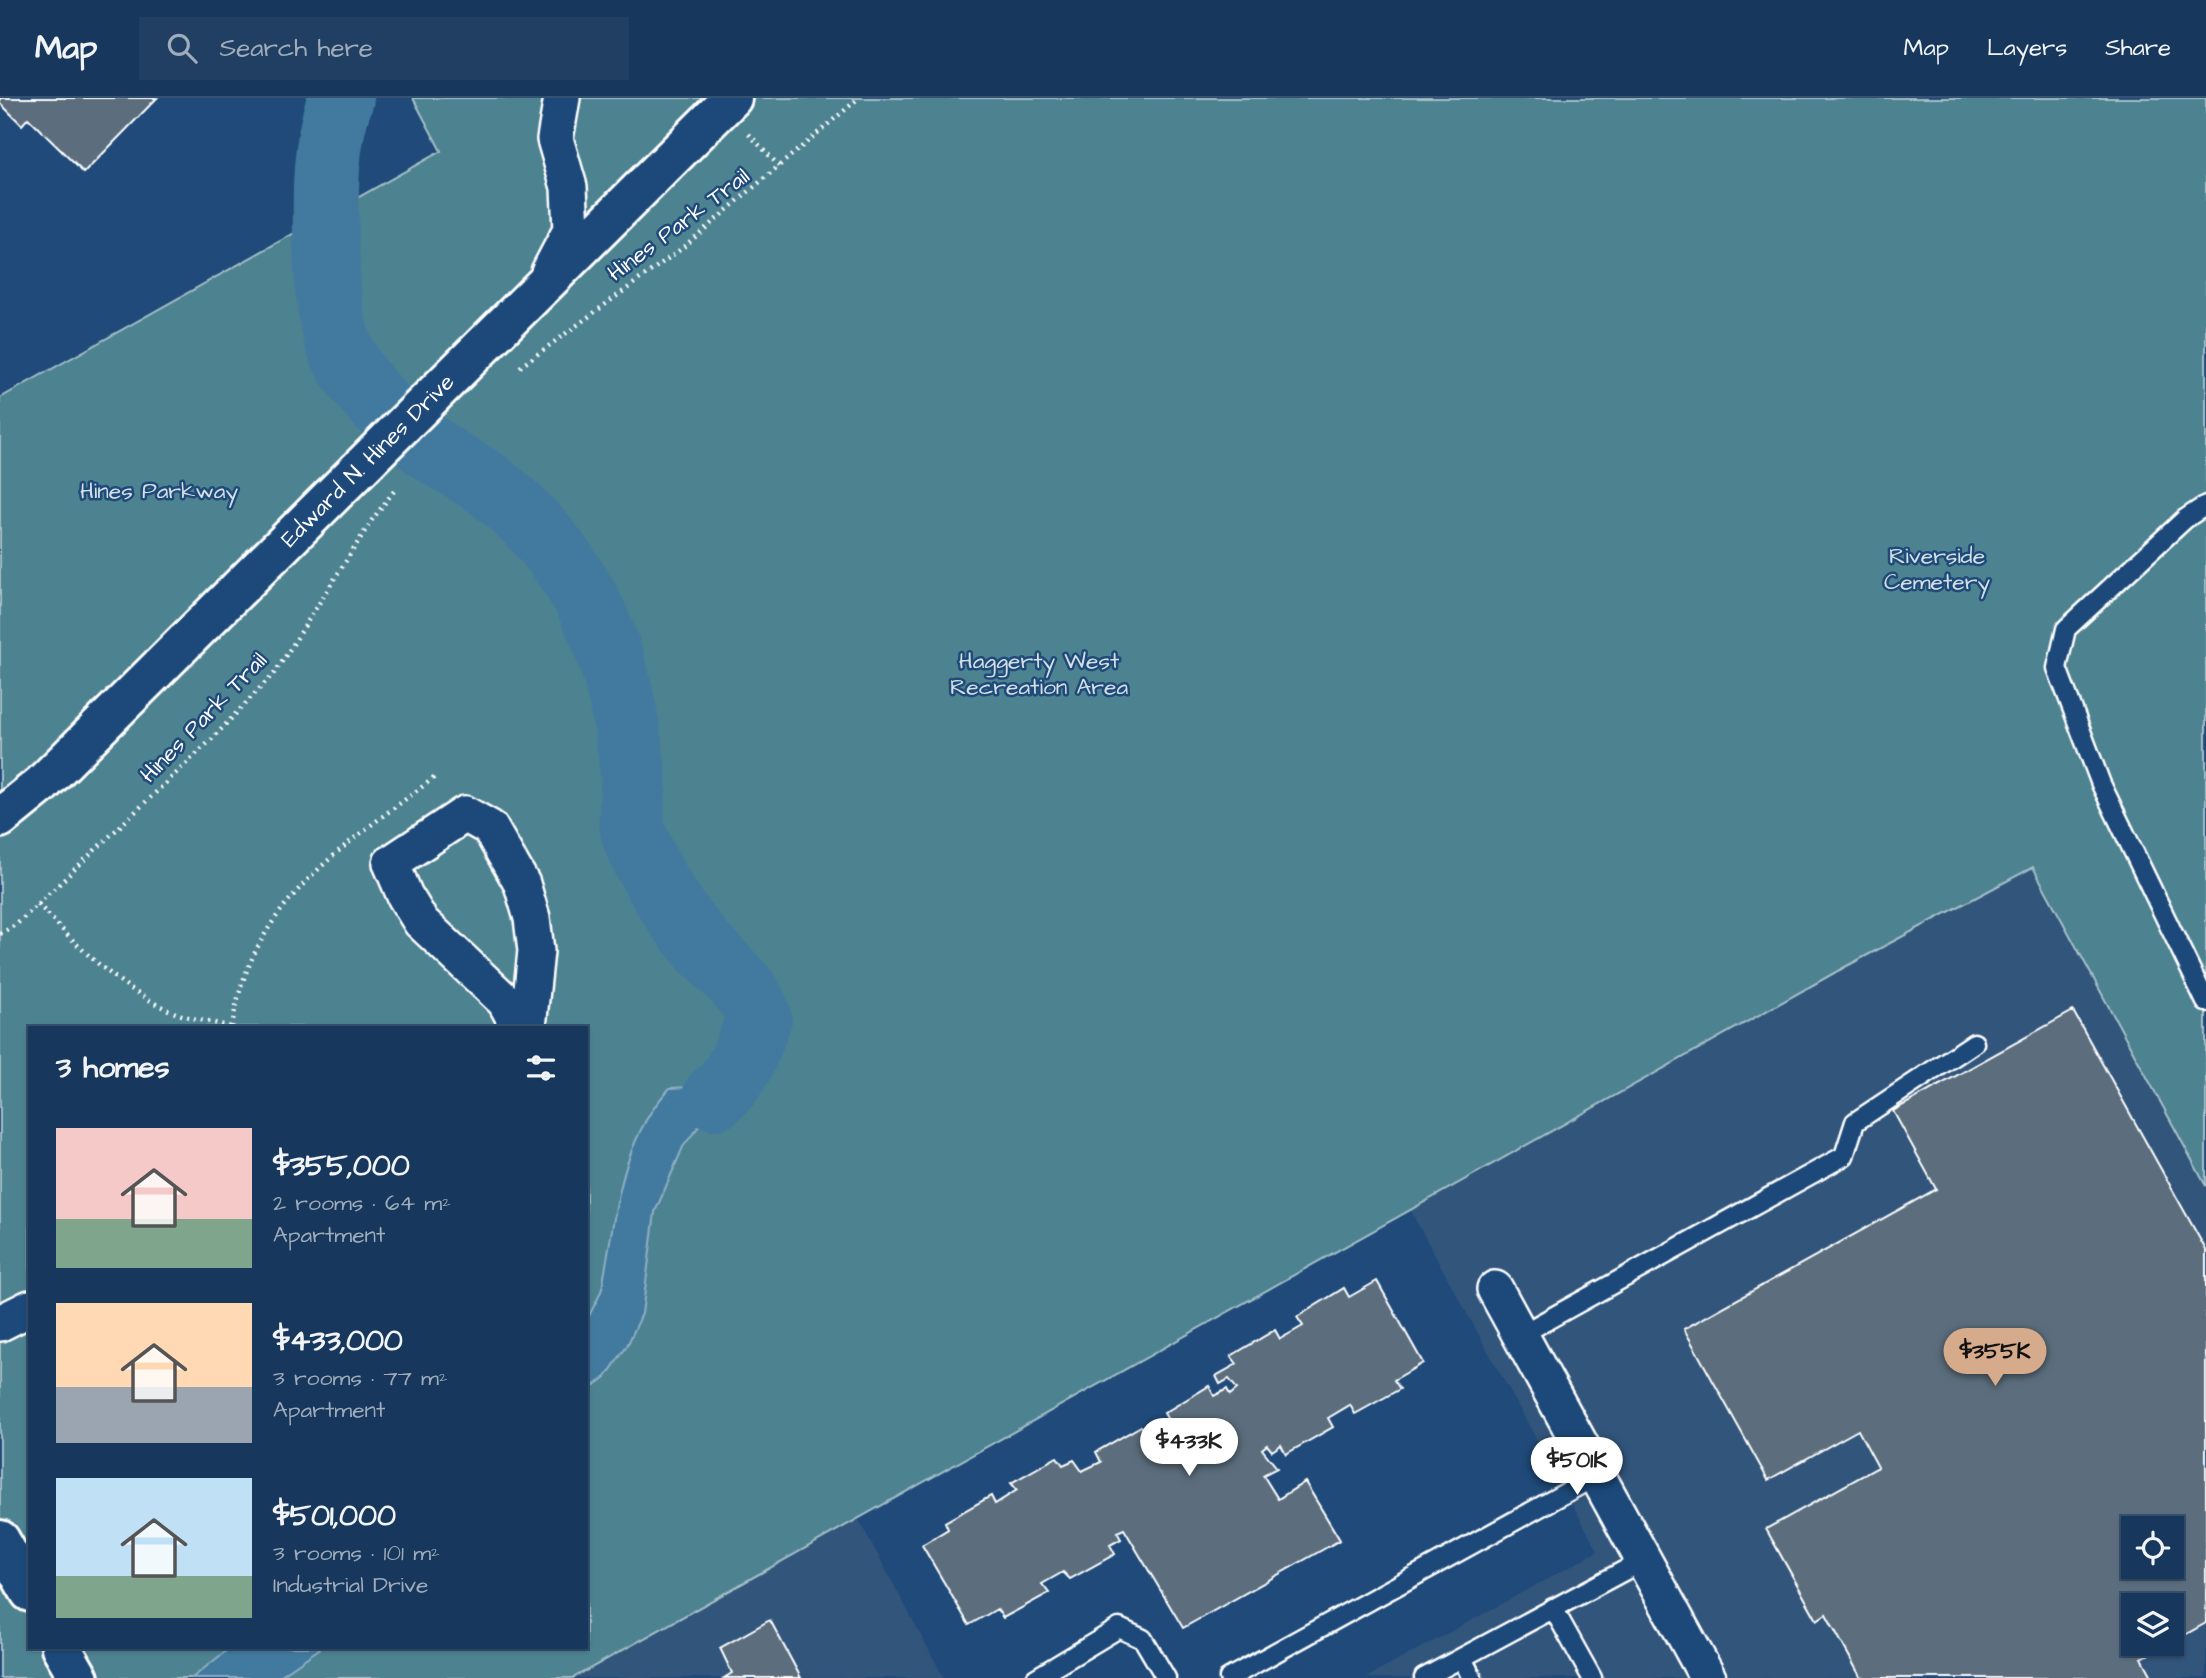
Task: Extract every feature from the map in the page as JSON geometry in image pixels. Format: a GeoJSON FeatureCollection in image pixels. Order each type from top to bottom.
{"type":"FeatureCollection","features":[{"type":"Feature","properties":{"kind":"street"},"geometry":{"type":"LineString","coordinates":[[542,286],[571,230],[569,187],[555,139],[562,98]]}},
{"type":"Feature","properties":{"kind":"street","name":"Edward N. Hines Drive"},"geometry":{"type":"LineString","coordinates":[[0,818],[42,784],[732,98]]}},
{"type":"Feature","properties":{"kind":"street"},"geometry":{"type":"LineString","coordinates":[[518,1026],[505,1001],[421,922],[405,896],[391,863],[465,814],[490,828],[522,884],[532,918],[536,951],[528,1026]]}},
{"type":"Feature","properties":{"kind":"street"},"geometry":{"type":"LineString","coordinates":[[1495,1289],[1708,1678]]}},
{"type":"Feature","properties":{"kind":"street"},"geometry":{"type":"LineString","coordinates":[[0,1323],[28,1309]]}},
{"type":"Feature","properties":{"kind":"street"},"geometry":{"type":"LineString","coordinates":[[0,1540],[28,1589]]}},
{"type":"Feature","properties":{"kind":"street"},"geometry":{"type":"LineString","coordinates":[[62,1649],[79,1678]]}},
{"type":"Feature","properties":{"kind":"lane"},"geometry":{"type":"LineString","coordinates":[[2206,505],[2185,519],[2066,629],[2057,668],[2101,784],[2206,1002]]}},
{"type":"Feature","properties":{"kind":"lane"},"geometry":{"type":"LineString","coordinates":[[1520,1335],[1844,1156],[1855,1122],[1974,1043]]}},
{"type":"Feature","properties":{"kind":"lane"},"geometry":{"type":"LineString","coordinates":[[1228,1678],[1598,1475]]}},
{"type":"Feature","properties":{"kind":"lane"},"geometry":{"type":"LineString","coordinates":[[1424,1678],[1644,1560]]}},
{"type":"Feature","properties":{"kind":"lane"},"geometry":{"type":"LineString","coordinates":[[1553,1608],[1592,1678]]}},
{"type":"Feature","properties":{"kind":"lane"},"geometry":{"type":"LineString","coordinates":[[1036,1678],[1119,1628],[1143,1639],[1166,1678]]}},
{"type":"Feature","properties":{"kind":"lane"},"geometry":{"type":"LineString","coordinates":[[1462,1658],[1472,1678]]}},
{"type":"Feature","properties":{"kind":"path","name":"Hines Park Trail"},"geometry":{"type":"LineString","coordinates":[[513,372],[681,249],[859,98]]}},
{"type":"Feature","properties":{"kind":"path","name":"Hines Park Trail"},"geometry":{"type":"LineString","coordinates":[[0,934],[17,924],[211,740],[276,671],[372,520],[394,492]]}},
{"type":"Feature","properties":{"kind":"path"},"geometry":{"type":"LineString","coordinates":[[232,1026],[239,985],[267,926],[315,870],[435,778]]}},
{"type":"Feature","properties":{"kind":"path"},"geometry":{"type":"LineString","coordinates":[[38,904],[78,947],[128,988],[175,1013],[228,1026]]}},
{"type":"Feature","properties":{"kind":"shaded area"},"geometry":{"type":"Polygon","coordinates":[[[2033,867],[2206,1186],[2206,1678],[1366,1678],[1598,1551],[1410,1210],[1845,967],[2033,867]]]}},
{"type":"Feature","properties":{"kind":"shaded area"},"geometry":{"type":"Polygon","coordinates":[[[759,1018],[775,1044],[757,1082],[702,1122],[683,1147],[655,1212],[642,1314],[627,1346],[606,1377],[588,1390],[588,1318],[602,1288],[616,1209],[629,1157],[653,1109],[670,1088],[708,1086],[723,1063],[728,1036],[759,1018]]]}},
{"type":"Feature","properties":{"kind":"shaded area"},"geometry":{"type":"Polygon","coordinates":[[[858,1518],[944,1678],[573,1678],[858,1518]]]}},
{"type":"Feature","properties":{"kind":"shaded area"},"geometry":{"type":"Polygon","coordinates":[[[228,1649],[319,1649],[277,1678],[192,1678],[228,1649]]]}},
{"type":"Feature","properties":{"kind":"green space","name":"Haggerty West Recreation Area"},"geometry":{"type":"Polygon","coordinates":[[[413,98],[2206,98],[2206,1186],[2033,867],[1845,967],[573,1678],[0,1678],[0,398],[441,151],[413,98]]]}},
{"type":"Feature","properties":{"kind":"building"},"geometry":{"type":"Polygon","coordinates":[[[0,98],[157,98],[84,173],[28,118],[22,125],[0,103],[0,98]]]}},
{"type":"Feature","properties":{"kind":"building"},"geometry":{"type":"Polygon","coordinates":[[[2073,1011],[2206,1250],[2206,1623],[2184,1635],[2184,1593],[2121,1593],[2121,1656],[2146,1656],[2142,1658],[2153,1678],[1861,1678],[1826,1614],[1817,1620],[1766,1529],[1878,1467],[1858,1430],[1768,1480],[1684,1329],[1936,1189],[1893,1111],[2073,1011]]]}},
{"type":"Feature","properties":{"kind":"building"},"geometry":{"type":"Polygon","coordinates":[[[1377,1281],[1423,1363],[1394,1380],[1400,1389],[1355,1414],[1350,1405],[1328,1418],[1333,1427],[1286,1454],[1281,1445],[1272,1451],[1267,1445],[1262,1449],[1277,1468],[1263,1475],[1278,1499],[1305,1482],[1340,1540],[1183,1628],[1124,1529],[1117,1532],[1121,1539],[1110,1545],[1115,1554],[1070,1579],[1063,1572],[1042,1584],[1049,1593],[1003,1618],[997,1609],[969,1625],[922,1545],[948,1529],[945,1522],[991,1496],[995,1504],[1017,1490],[1011,1483],[1057,1457],[1063,1465],[1074,1460],[1082,1471],[1101,1462],[1096,1452],[1141,1426],[1146,1432],[1168,1420],[1164,1413],[1209,1386],[1214,1396],[1227,1389],[1230,1395],[1237,1389],[1229,1379],[1220,1384],[1216,1376],[1237,1364],[1231,1356],[1275,1330],[1280,1339],[1303,1326],[1297,1317],[1344,1288],[1349,1297],[1377,1281]]]}},
{"type":"Feature","properties":{"kind":"building"},"geometry":{"type":"Polygon","coordinates":[[[770,1620],[801,1678],[724,1678],[732,1673],[720,1648],[770,1620]]]}},
{"type":"Feature","properties":{"kind":"waterway"},"geometry":{"type":"LineString","coordinates":[[341,98],[329,149],[326,202],[328,288],[337,339],[353,372],[395,419],[440,455],[486,483],[525,518],[560,558],[591,608],[609,653],[622,701],[633,773],[632,822],[635,837],[655,879],[672,905],[700,943],[742,987],[759,1018],[737,1070],[715,1097]]}},
{"type":"Feature","properties":{"kind":"park label","name":"Hines Parkway"},"geometry":{"type":"Point","coordinates":[159,490]}},
{"type":"Feature","properties":{"kind":"park label","name":"Riverside Cemetery"},"geometry":{"type":"Point","coordinates":[1937,568]}}]}
